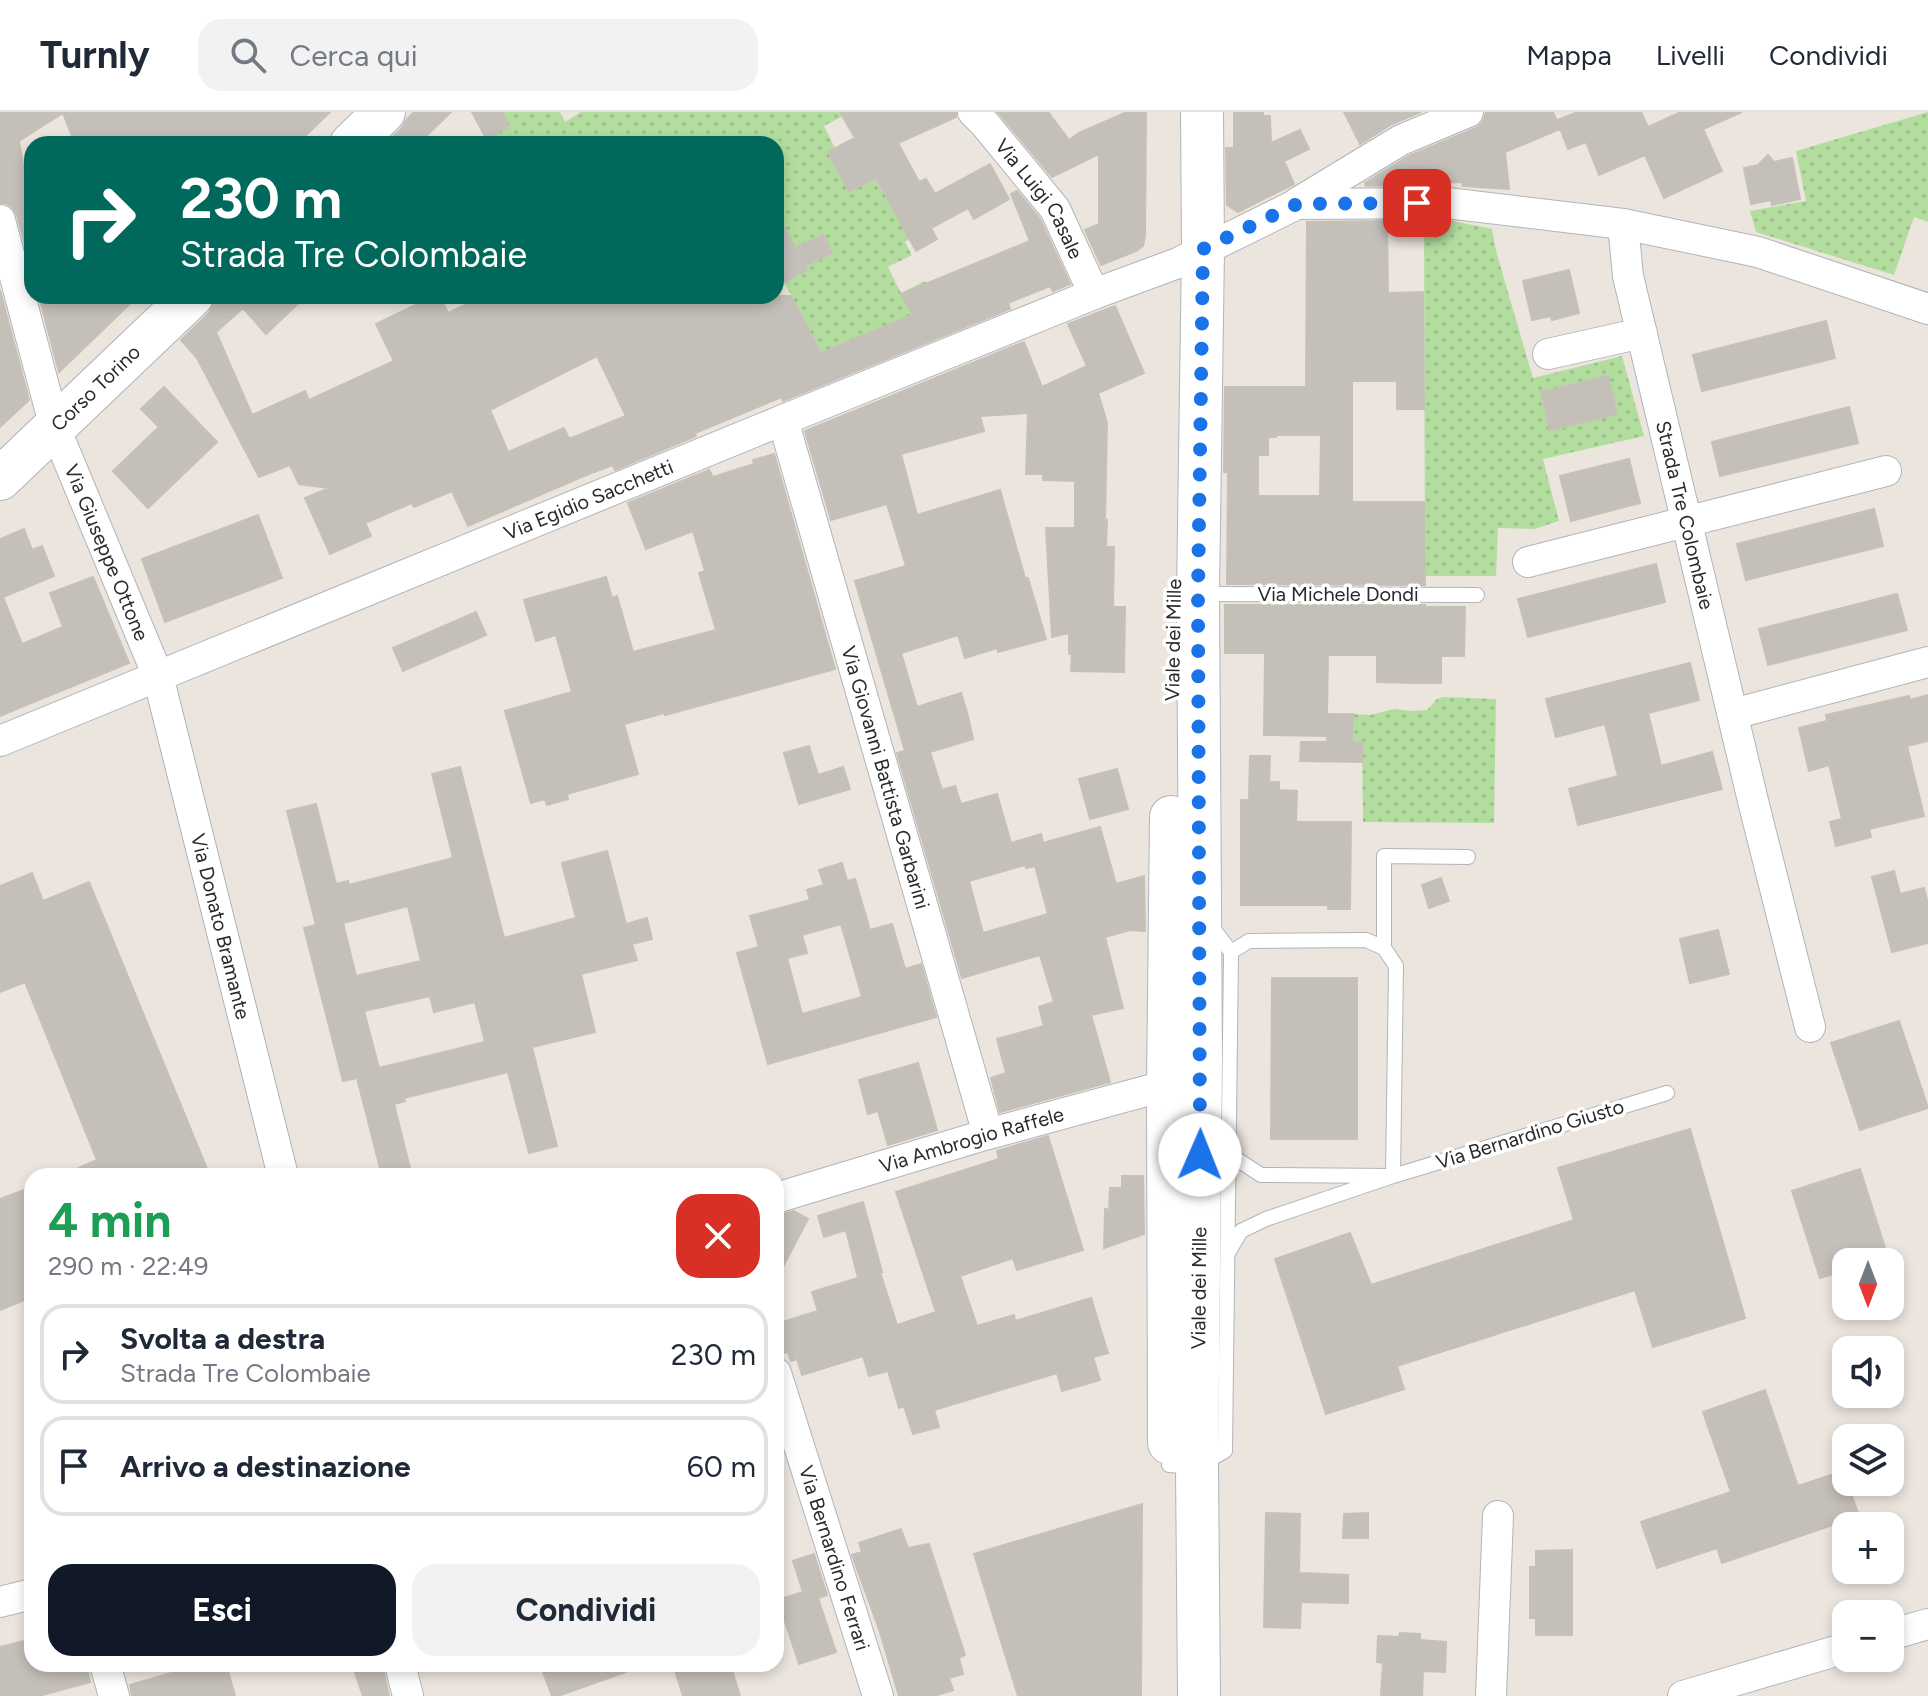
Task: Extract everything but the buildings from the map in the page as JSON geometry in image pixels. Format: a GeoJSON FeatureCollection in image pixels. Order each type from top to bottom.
{"type":"FeatureCollection","features":[{"type":"Feature","properties":{"kind":"main road"},"geometry":{"type":"LineString","coordinates":[[359,136],[384,112]]}},
{"type":"Feature","properties":{"kind":"main road","name":"Viale dei Mille"},"geometry":{"type":"LineString","coordinates":[[1170,1696],[1201,1077],[1198,594],[1191,256],[1177,112]]}},
{"type":"Feature","properties":{"kind":"main road","name":"Viale dei Mille"},"geometry":{"type":"LineString","coordinates":[[1199,1696],[1183,1466],[1168,1085],[1191,256],[1202,112]]}},
{"type":"Feature","properties":{"kind":"main road","name":"Corso Torino"},"geometry":{"type":"LineString","coordinates":[[0,479],[184,304]]}},
{"type":"Feature","properties":{"kind":"street","name":"Via Luigi Casale"},"geometry":{"type":"LineString","coordinates":[[973,112],[1055,209],[1094,294]]}},
{"type":"Feature","properties":{"kind":"street"},"geometry":{"type":"LineString","coordinates":[[1191,256],[1297,204],[1401,140],[1468,112]]}},
{"type":"Feature","properties":{"kind":"street"},"geometry":{"type":"LineString","coordinates":[[1297,204],[1447,203],[1623,224],[1758,252],[1928,309]]}},
{"type":"Feature","properties":{"kind":"street","name":"Via Giuseppe Ottone"},"geometry":{"type":"LineString","coordinates":[[0,220],[55,428],[158,676]]}},
{"type":"Feature","properties":{"kind":"street","name":"Strada Tre Colombaie"},"geometry":{"type":"LineString","coordinates":[[1623,224],[1628,276],[1810,1027]]}},
{"type":"Feature","properties":{"kind":"street","name":"Via Egidio Sacchetti"},"geometry":{"type":"LineString","coordinates":[[0,741],[1191,256]]}},
{"type":"Feature","properties":{"kind":"street"},"geometry":{"type":"LineString","coordinates":[[1548,354],[1642,333]]}},
{"type":"Feature","properties":{"kind":"street","name":"Via Giovanni Battista Garbarini"},"geometry":{"type":"LineString","coordinates":[[783,420],[988,1134]]}},
{"type":"Feature","properties":{"kind":"street"},"geometry":{"type":"LineString","coordinates":[[1528,562],[1886,471]]}},
{"type":"Feature","properties":{"kind":"street"},"geometry":{"type":"LineString","coordinates":[[1733,714],[1928,662]]}},
{"type":"Feature","properties":{"kind":"street","name":"Via Donato Bramante"},"geometry":{"type":"LineString","coordinates":[[158,676],[281,1168]]}},
{"type":"Feature","properties":{"kind":"street","name":"Via Ambrogio Raffele"},"geometry":{"type":"LineString","coordinates":[[784,1196],[988,1134],[1168,1085]]}},
{"type":"Feature","properties":{"kind":"street","name":"Via Bernardino Ferrari"},"geometry":{"type":"LineString","coordinates":[[784,1398],[878,1696]]}},
{"type":"Feature","properties":{"kind":"street"},"geometry":{"type":"LineString","coordinates":[[1491,1696],[1498,1516]]}},
{"type":"Feature","properties":{"kind":"street"},"geometry":{"type":"LineString","coordinates":[[0,1602],[24,1596]]}},
{"type":"Feature","properties":{"kind":"street"},"geometry":{"type":"LineString","coordinates":[[1904,1631],[1928,1624]]}},
{"type":"Feature","properties":{"kind":"street"},"geometry":{"type":"LineString","coordinates":[[1683,1696],[1832,1652]]}},
{"type":"Feature","properties":{"kind":"street"},"geometry":{"type":"LineString","coordinates":[[107,1672],[114,1696]]}},
{"type":"Feature","properties":{"kind":"street"},"geometry":{"type":"LineString","coordinates":[[402,1672],[408,1696]]}},
{"type":"Feature","properties":{"kind":"lane","name":"Via Michele Dondi"},"geometry":{"type":"LineString","coordinates":[[1198,594],[1477,595]]}},
{"type":"Feature","properties":{"kind":"lane"},"geometry":{"type":"LineString","coordinates":[[1384,948],[1384,856],[1468,857]]}},
{"type":"Feature","properties":{"kind":"lane"},"geometry":{"type":"LineString","coordinates":[[1183,1466],[1225,1451],[1231,952],[1215,931],[1200,922]]}},
{"type":"Feature","properties":{"kind":"lane"},"geometry":{"type":"LineString","coordinates":[[1231,952],[1249,941],[1366,940],[1384,948],[1396,966],[1393,1176]]}},
{"type":"Feature","properties":{"kind":"lane","name":"Via Bernardino Giusto"},"geometry":{"type":"LineString","coordinates":[[1227,1253],[1241,1231],[1266,1219],[1393,1176],[1667,1093]]}},
{"type":"Feature","properties":{"kind":"lane","name":"Via Bernardino Giusto"},"geometry":{"type":"LineString","coordinates":[[1229,1154],[1261,1175],[1393,1176]]}},
{"type":"Feature","properties":{"kind":"green space"},"geometry":{"type":"Polygon","coordinates":[[[502,112],[560,112],[565,122],[581,112],[841,112],[843,116],[824,126],[835,148],[828,153],[849,191],[876,178],[909,239],[905,242],[912,255],[888,267],[901,293],[925,281],[939,304],[821,353],[784,282],[806,269],[784,227],[784,136],[493,136],[509,126],[502,112]]]}},
{"type":"Feature","properties":{"kind":"green space"},"geometry":{"type":"Polygon","coordinates":[[[1928,112],[1928,222],[1914,217],[1894,275],[1756,232],[1750,211],[1806,201],[1796,151],[1928,112]]]}},
{"type":"Feature","properties":{"kind":"green space"},"geometry":{"type":"Polygon","coordinates":[[[1424,215],[1492,229],[1533,378],[1622,356],[1644,436],[1543,459],[1559,521],[1534,529],[1498,528],[1496,576],[1425,576],[1424,215]]]}},
{"type":"Feature","properties":{"kind":"green space"},"geometry":{"type":"Polygon","coordinates":[[[1443,697],[1496,699],[1494,823],[1363,822],[1362,742],[1352,742],[1353,714],[1370,715],[1394,709],[1427,710],[1443,697]]]}},
{"type":"Feature","properties":{"kind":"route"},"geometry":{"type":"LineString","coordinates":[[1200,1155],[1198,594],[1203,249],[1297,204],[1417,203]]}}]}
